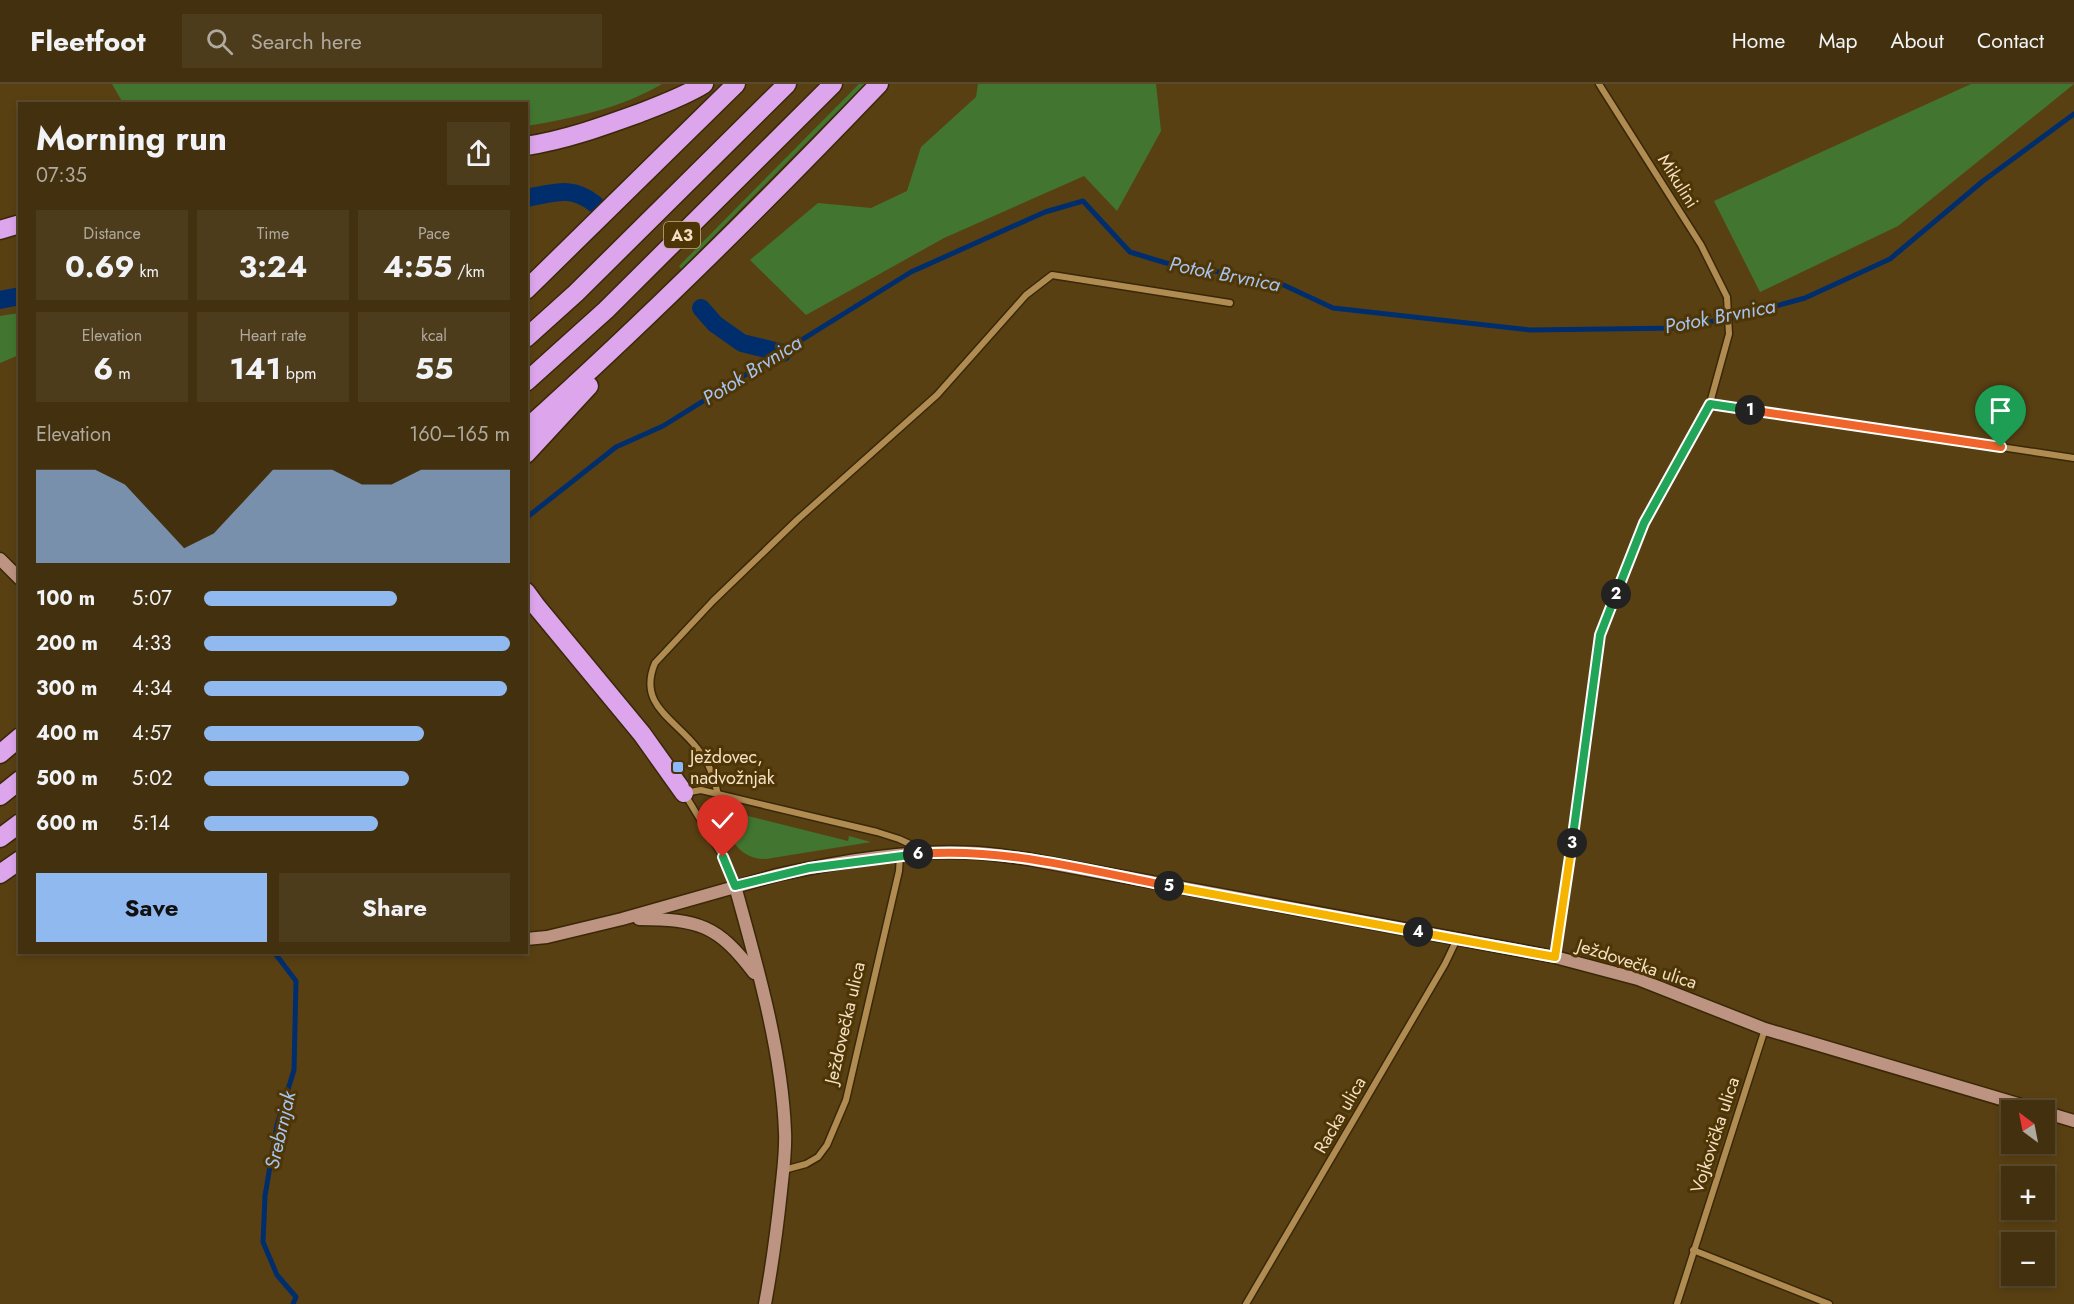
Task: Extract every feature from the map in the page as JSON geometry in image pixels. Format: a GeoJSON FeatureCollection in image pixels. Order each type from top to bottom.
{"type":"FeatureCollection","features":[{"type":"Feature","properties":{"kind":"highway"},"geometry":{"type":"LineString","coordinates":[[528,146],[601,127],[686,96],[704,84]]}},
{"type":"Feature","properties":{"kind":"highway"},"geometry":{"type":"LineString","coordinates":[[528,288],[736,84]]}},
{"type":"Feature","properties":{"kind":"highway","name":"A3"},"geometry":{"type":"LineString","coordinates":[[528,336],[648,222],[786,84]]}},
{"type":"Feature","properties":{"kind":"highway","name":"A3"},"geometry":{"type":"LineString","coordinates":[[528,380],[606,310],[833,84]]}},
{"type":"Feature","properties":{"kind":"highway"},"geometry":{"type":"LineString","coordinates":[[528,427],[600,363],[760,206],[879,84]]}},
{"type":"Feature","properties":{"kind":"highway"},"geometry":{"type":"LineString","coordinates":[[0,230],[18,225]]}},
{"type":"Feature","properties":{"kind":"highway"},"geometry":{"type":"LineString","coordinates":[[528,452],[587,390],[600,363]]}},
{"type":"Feature","properties":{"kind":"highway"},"geometry":{"type":"LineString","coordinates":[[528,595],[642,734],[684,793]]}},
{"type":"Feature","properties":{"kind":"highway"},"geometry":{"type":"LineString","coordinates":[[0,754],[18,739]]}},
{"type":"Feature","properties":{"kind":"highway"},"geometry":{"type":"LineString","coordinates":[[0,796],[18,782]]}},
{"type":"Feature","properties":{"kind":"highway"},"geometry":{"type":"LineString","coordinates":[[0,838],[18,824]]}},
{"type":"Feature","properties":{"kind":"highway"},"geometry":{"type":"LineString","coordinates":[[0,874],[18,861]]}},
{"type":"Feature","properties":{"kind":"main road"},"geometry":{"type":"LineString","coordinates":[[0,559],[18,577]]}},
{"type":"Feature","properties":{"kind":"main road","name":"Ježdovečka ulica"},"geometry":{"type":"LineString","coordinates":[[528,939],[556,935],[622,919],[735,886],[809,868],[930,853],[979,853],[1028,859],[1555,957],[1638,979],[1765,1029],[2004,1100]]}},
{"type":"Feature","properties":{"kind":"main road"},"geometry":{"type":"LineString","coordinates":[[735,886],[772,1031],[782,1089],[785,1135],[783,1170],[776,1245],[765,1304]]}},
{"type":"Feature","properties":{"kind":"main road"},"geometry":{"type":"LineString","coordinates":[[622,919],[659,919],[705,927],[720,935],[730,944],[758,979]]}},
{"type":"Feature","properties":{"kind":"main road"},"geometry":{"type":"LineString","coordinates":[[2055,1115],[2074,1121]]}},
{"type":"Feature","properties":{"kind":"street","name":"Mikulini"},"geometry":{"type":"LineString","coordinates":[[1599,84],[1701,245],[1727,297],[1729,334],[1710,404]]}},
{"type":"Feature","properties":{"kind":"street"},"geometry":{"type":"LineString","coordinates":[[718,795],[707,761],[657,706],[650,694],[649,676],[655,663],[713,601],[797,520],[937,395],[1026,295],[1052,275],[1230,303]]}},
{"type":"Feature","properties":{"kind":"street"},"geometry":{"type":"LineString","coordinates":[[1555,957],[1600,635],[1644,523],[1710,404],[2074,458]]}},
{"type":"Feature","properties":{"kind":"street","name":"Ježdovečka ulica"},"geometry":{"type":"LineString","coordinates":[[684,793],[701,790],[878,832],[930,853]]}},
{"type":"Feature","properties":{"kind":"street"},"geometry":{"type":"LineString","coordinates":[[684,793],[723,857],[735,886]]}},
{"type":"Feature","properties":{"kind":"street","name":"Ježdovečka ulica"},"geometry":{"type":"LineString","coordinates":[[783,1170],[806,1164],[818,1157],[827,1145],[846,1100],[899,871],[900,856]]}},
{"type":"Feature","properties":{"kind":"street","name":"Racka ulica"},"geometry":{"type":"LineString","coordinates":[[1246,1304],[1445,964],[1456,939]]}},
{"type":"Feature","properties":{"kind":"street","name":"Vojkovička ulica"},"geometry":{"type":"LineString","coordinates":[[1677,1304],[1765,1029]]}},
{"type":"Feature","properties":{"kind":"street"},"geometry":{"type":"LineString","coordinates":[[1693,1250],[1829,1304]]}},
{"type":"Feature","properties":{"kind":"green space"},"geometry":{"type":"Polygon","coordinates":[[[112,84],[662,84],[614,106],[579,116],[528,126],[528,102],[122,102],[112,84]]]}},
{"type":"Feature","properties":{"kind":"green space"},"geometry":{"type":"Polygon","coordinates":[[[859,84],[865,84],[681,269],[679,266],[859,84]]]}},
{"type":"Feature","properties":{"kind":"green space"},"geometry":{"type":"Polygon","coordinates":[[[978,84],[1156,84],[1161,131],[1117,211],[1084,176],[944,238],[806,315],[750,260],[818,203],[871,208],[907,191],[921,147],[976,97],[978,84]]]}},
{"type":"Feature","properties":{"kind":"green space"},"geometry":{"type":"Polygon","coordinates":[[[1971,84],[2074,84],[1898,226],[1760,292],[1714,201],[1971,84]]]}},
{"type":"Feature","properties":{"kind":"green space"},"geometry":{"type":"Polygon","coordinates":[[[18,313],[18,355],[0,363],[0,316],[18,313]]]}},
{"type":"Feature","properties":{"kind":"green space"},"geometry":{"type":"Polygon","coordinates":[[[745,811],[748,816],[848,841],[849,836],[871,842],[766,859],[754,858],[741,850],[730,837],[734,817],[745,811]]]}},
{"type":"Feature","properties":{"kind":"waterway","name":"Potok Brvnica"},"geometry":{"type":"LineString","coordinates":[[528,516],[616,447],[663,426],[911,272],[1045,212],[1083,201],[1130,252],[1166,263],[1275,281],[1333,308],[1530,330],[1678,328],[1739,316],[1805,298],[1890,259],[1983,181],[2074,114]]}},
{"type":"Feature","properties":{"kind":"waterway"},"geometry":{"type":"LineString","coordinates":[[528,198],[570,192],[595,204]]}},
{"type":"Feature","properties":{"kind":"waterway"},"geometry":{"type":"LineString","coordinates":[[0,300],[18,296]]}},
{"type":"Feature","properties":{"kind":"waterway"},"geometry":{"type":"LineString","coordinates":[[701,308],[715,324],[742,343],[783,353]]}},
{"type":"Feature","properties":{"kind":"waterway","name":"Srebrnjak"},"geometry":{"type":"LineString","coordinates":[[276,954],[296,981],[294,1070],[277,1125],[265,1196],[263,1242],[277,1275],[296,1297],[293,1304]]}},
{"type":"Feature","properties":{"kind":"place","name":"Ježdovec, nadvožnjak"},"geometry":{"type":"Point","coordinates":[678,767]}},
{"type":"Feature","properties":{"kind":"route"},"geometry":{"type":"LineString","coordinates":[[723,857],[735,886],[840,863],[930,853],[979,853],[1028,859],[1555,957],[1600,635],[1644,523],[1710,404],[2001,447]]}}]}
